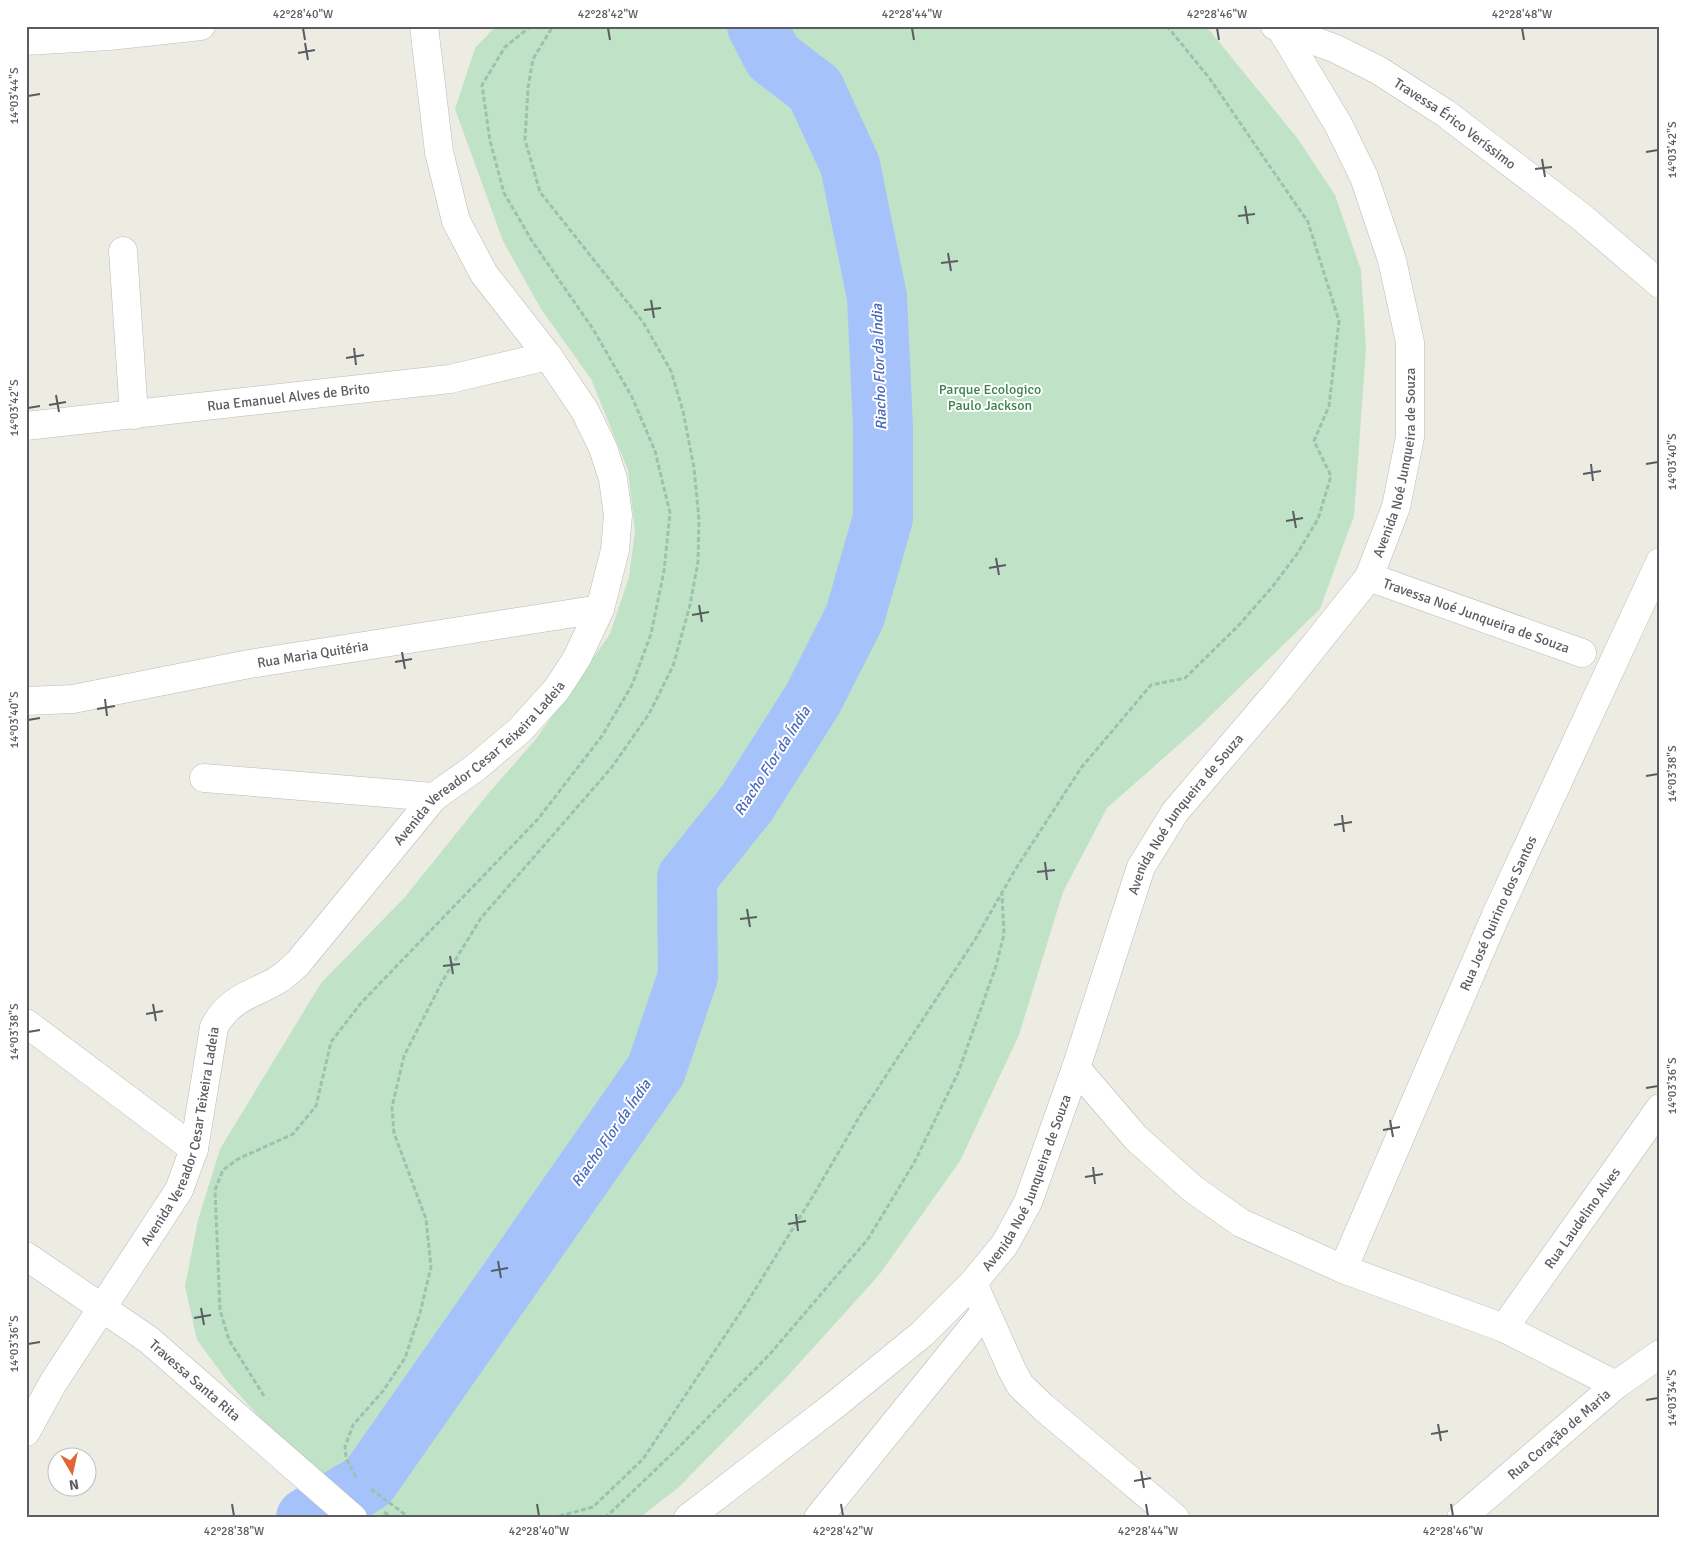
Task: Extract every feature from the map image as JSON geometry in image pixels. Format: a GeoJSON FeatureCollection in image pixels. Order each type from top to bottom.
{"type":"FeatureCollection","features":[{"type":"Feature","properties":{"kind":"street"},"geometry":{"type":"LineString","coordinates":[[26,41],[109,36],[201,26]]}},
{"type":"Feature","properties":{"kind":"street","name":"Avenida Vereador Cesar Teixeira Ladeia"},"geometry":{"type":"LineString","coordinates":[[26,1432],[53,1383],[179,1190],[194,1149],[214,1027],[222,1012],[234,1002],[278,980],[298,963],[434,797],[475,768],[520,730],[557,689],[577,658],[600,609],[615,550],[618,516],[613,479],[603,448],[585,411],[548,356],[484,274],[456,221],[438,152],[424,26]]}},
{"type":"Feature","properties":{"kind":"street","name":"Travessa Érico Veríssimo"},"geometry":{"type":"LineString","coordinates":[[1278,28],[1336,49],[1378,70],[1445,113],[1579,215],[1660,284]]}},
{"type":"Feature","properties":{"kind":"street","name":"Avenida Noé Junqueira de Souza"},"geometry":{"type":"LineString","coordinates":[[688,1518],[922,1334],[972,1283],[1005,1244],[1028,1202],[1076,1068],[1141,868],[1175,812],[1279,690],[1369,577],[1396,507],[1410,437],[1410,342],[1392,260],[1364,176],[1338,124],[1278,28]]}},
{"type":"Feature","properties":{"kind":"street"},"geometry":{"type":"LineString","coordinates":[[123,251],[134,415]]}},
{"type":"Feature","properties":{"kind":"street","name":"Rua Emanuel Alves de Brito"},"geometry":{"type":"LineString","coordinates":[[26,426],[450,379],[548,356]]}},
{"type":"Feature","properties":{"kind":"street","name":"Rua José Quirino dos Santos"},"geometry":{"type":"LineString","coordinates":[[1342,1269],[1496,915],[1660,562]]}},
{"type":"Feature","properties":{"kind":"street","name":"Travessa Noé Junqueira de Souza"},"geometry":{"type":"LineString","coordinates":[[1369,577],[1582,653]]}},
{"type":"Feature","properties":{"kind":"street","name":"Rua Maria Quitéria"},"geometry":{"type":"LineString","coordinates":[[26,701],[73,700],[249,664],[600,609]]}},
{"type":"Feature","properties":{"kind":"street"},"geometry":{"type":"LineString","coordinates":[[204,778],[434,797]]}},
{"type":"Feature","properties":{"kind":"street"},"geometry":{"type":"LineString","coordinates":[[26,1023],[194,1149]]}},
{"type":"Feature","properties":{"kind":"street"},"geometry":{"type":"LineString","coordinates":[[1076,1068],[1136,1138],[1193,1189],[1241,1223],[1342,1269],[1504,1328],[1616,1385]]}},
{"type":"Feature","properties":{"kind":"street","name":"Rua Laudelino Alves"},"geometry":{"type":"LineString","coordinates":[[1504,1328],[1660,1108]]}},
{"type":"Feature","properties":{"kind":"street","name":"Travessa Santa Rita"},"geometry":{"type":"LineString","coordinates":[[26,1256],[103,1307],[156,1346],[353,1518]]}},
{"type":"Feature","properties":{"kind":"street"},"geometry":{"type":"LineString","coordinates":[[972,1283],[1020,1385],[1043,1407],[1175,1518]]}},
{"type":"Feature","properties":{"kind":"street"},"geometry":{"type":"LineString","coordinates":[[818,1518],[985,1312]]}},
{"type":"Feature","properties":{"kind":"street","name":"Rua Coração de Maria"},"geometry":{"type":"LineString","coordinates":[[1461,1518],[1616,1385],[1660,1354]]}},
{"type":"Feature","properties":{"kind":"path"},"geometry":{"type":"LineString","coordinates":[[552,1518],[593,1507],[643,1459],[748,1301],[861,1114],[976,938],[1002,892],[1081,768],[1124,715],[1152,685],[1185,678],[1239,626],[1297,554],[1318,519],[1330,476],[1314,441],[1329,406],[1336,364],[1340,321],[1308,222],[1210,79],[1167,26]]}},
{"type":"Feature","properties":{"kind":"path"},"geometry":{"type":"LineString","coordinates":[[605,1518],[676,1451],[770,1354],[841,1273],[868,1239],[914,1164],[958,1073],[996,966],[1004,934],[1002,892]]}},
{"type":"Feature","properties":{"kind":"path"},"geometry":{"type":"LineString","coordinates":[[374,1491],[410,1518]]}},
{"type":"Feature","properties":{"kind":"green space","name":"Parque Ecologico Paulo Jackson"},"geometry":{"type":"Polygon","coordinates":[[[496,26],[1206,26],[1298,139],[1335,195],[1361,270],[1366,349],[1354,516],[1320,609],[1201,725],[1107,808],[1063,892],[1019,1035],[960,1161],[879,1275],[786,1378],[678,1488],[639,1518],[371,1518],[313,1477],[228,1382],[197,1340],[185,1286],[198,1220],[220,1149],[321,983],[405,897],[487,795],[536,739],[610,634],[629,577],[635,531],[628,470],[591,379],[541,309],[503,241],[455,109],[475,48],[496,26]]]}},
{"type":"Feature","properties":{"kind":"waterway","name":"Riacho Flor da Índia"},"geometry":{"type":"LineString","coordinates":[[306,1518],[368,1482],[656,1070],[688,976],[687,878],[747,803],[813,699],[855,616],[883,518],[883,427],[877,297],[850,165],[815,89],[773,57],[757,26]]}}]}
